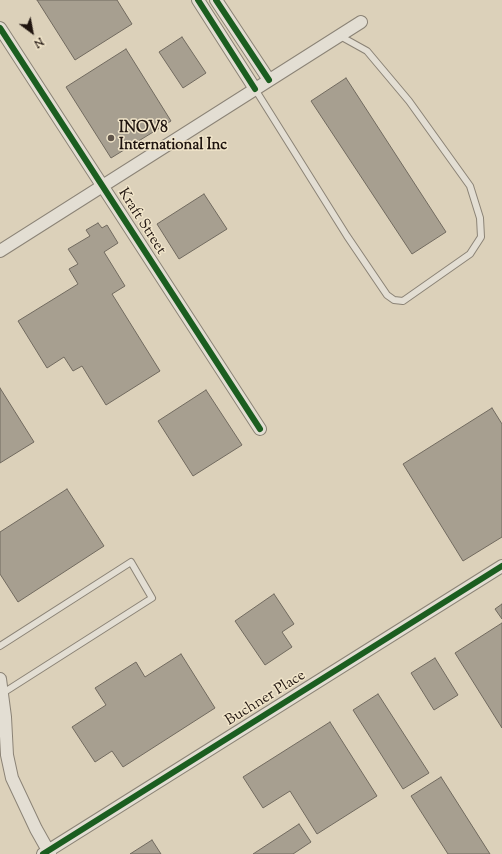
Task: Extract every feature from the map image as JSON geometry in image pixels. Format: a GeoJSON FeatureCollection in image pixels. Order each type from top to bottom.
{"type":"FeatureCollection","features":[{"type":"Feature","properties":{"kind":"street"},"geometry":{"type":"LineString","coordinates":[[198,0],[255,89]]}},
{"type":"Feature","properties":{"kind":"street"},"geometry":{"type":"LineString","coordinates":[[216,0],[268,80]]}},
{"type":"Feature","properties":{"kind":"street"},"geometry":{"type":"LineString","coordinates":[[0,251],[361,22]]}},
{"type":"Feature","properties":{"kind":"street","name":"Kraft Street"},"geometry":{"type":"LineString","coordinates":[[0,28],[260,429]]}},
{"type":"Feature","properties":{"kind":"street","name":"Buchner Place"},"geometry":{"type":"LineString","coordinates":[[47,853],[502,566]]}},
{"type":"Feature","properties":{"kind":"street"},"geometry":{"type":"LineString","coordinates":[[0,679],[3,693],[6,755],[12,778],[47,853]]}},
{"type":"Feature","properties":{"kind":"lane"},"geometry":{"type":"LineString","coordinates":[[255,89],[347,236],[387,295],[394,300],[403,301],[470,254],[481,237],[480,218],[470,186],[409,101],[367,52],[339,36]]}},
{"type":"Feature","properties":{"kind":"lane"},"geometry":{"type":"LineString","coordinates":[[0,646],[131,562],[152,598],[3,693]]}},
{"type":"Feature","properties":{"kind":"building"},"geometry":{"type":"Polygon","coordinates":[[[37,0],[117,0],[132,24],[75,60],[37,0]]]}},
{"type":"Feature","properties":{"kind":"building"},"geometry":{"type":"Polygon","coordinates":[[[182,37],[206,73],[183,88],[159,52],[182,37]]]}},
{"type":"Feature","properties":{"kind":"building"},"geometry":{"type":"Polygon","coordinates":[[[126,49],[171,121],[111,158],[66,87],[126,49]]]}},
{"type":"Feature","properties":{"kind":"building"},"geometry":{"type":"Polygon","coordinates":[[[346,78],[446,232],[412,254],[311,101],[346,78]]]}},
{"type":"Feature","properties":{"kind":"building"},"geometry":{"type":"Polygon","coordinates":[[[204,194],[227,229],[179,259],[157,224],[204,194]]]}},
{"type":"Feature","properties":{"kind":"building"},"geometry":{"type":"Polygon","coordinates":[[[98,223],[102,228],[107,225],[118,243],[104,252],[125,286],[112,294],[160,371],[106,405],[82,366],[73,371],[64,357],[47,368],[18,321],[78,284],[69,269],[78,264],[68,249],[90,236],[86,230],[98,223]]]}},
{"type":"Feature","properties":{"kind":"building"},"geometry":{"type":"Polygon","coordinates":[[[0,388],[34,442],[0,463],[0,388]]]}},
{"type":"Feature","properties":{"kind":"building"},"geometry":{"type":"Polygon","coordinates":[[[206,390],[242,445],[193,476],[158,421],[206,390]]]}},
{"type":"Feature","properties":{"kind":"building"},"geometry":{"type":"Polygon","coordinates":[[[492,408],[502,424],[502,537],[463,561],[403,464],[492,408]]]}},
{"type":"Feature","properties":{"kind":"building"},"geometry":{"type":"Polygon","coordinates":[[[67,489],[104,546],[18,602],[0,574],[0,532],[67,489]]]}},
{"type":"Feature","properties":{"kind":"building"},"geometry":{"type":"Polygon","coordinates":[[[274,594],[294,624],[282,632],[292,647],[265,665],[235,621],[274,594]]]}},
{"type":"Feature","properties":{"kind":"building"},"geometry":{"type":"Polygon","coordinates":[[[502,604],[502,619],[495,609],[502,604]]]}},
{"type":"Feature","properties":{"kind":"building"},"geometry":{"type":"Polygon","coordinates":[[[502,623],[502,728],[455,653],[502,623]]]}},
{"type":"Feature","properties":{"kind":"building"},"geometry":{"type":"Polygon","coordinates":[[[181,654],[215,708],[123,767],[112,751],[95,762],[72,727],[106,705],[95,688],[136,662],[145,677],[181,654]]]}},
{"type":"Feature","properties":{"kind":"building"},"geometry":{"type":"Polygon","coordinates":[[[435,658],[458,695],[434,710],[411,673],[435,658]]]}},
{"type":"Feature","properties":{"kind":"building"},"geometry":{"type":"Polygon","coordinates":[[[378,694],[429,773],[403,789],[353,710],[378,694]]]}},
{"type":"Feature","properties":{"kind":"building"},"geometry":{"type":"Polygon","coordinates":[[[330,722],[377,796],[317,834],[290,791],[263,808],[243,777],[330,722]]]}},
{"type":"Feature","properties":{"kind":"building"},"geometry":{"type":"Polygon","coordinates":[[[441,777],[490,854],[448,854],[411,796],[441,777]]]}},
{"type":"Feature","properties":{"kind":"building"},"geometry":{"type":"Polygon","coordinates":[[[299,824],[311,842],[293,854],[253,854],[299,824]]]}},
{"type":"Feature","properties":{"kind":"building"},"geometry":{"type":"Polygon","coordinates":[[[152,840],[161,854],[130,854],[152,840]]]}},
{"type":"Feature","properties":{"kind":"cycle path"},"geometry":{"type":"LineString","coordinates":[[198,0],[255,89]]}},
{"type":"Feature","properties":{"kind":"cycle path"},"geometry":{"type":"LineString","coordinates":[[216,0],[269,80]]}},
{"type":"Feature","properties":{"kind":"cycle path"},"geometry":{"type":"LineString","coordinates":[[0,28],[260,429]]}},
{"type":"Feature","properties":{"kind":"cycle path"},"geometry":{"type":"LineString","coordinates":[[43,854],[502,566]]}},
{"type":"Feature","properties":{"kind":"place","name":"INOV8 International Inc"},"geometry":{"type":"Point","coordinates":[111,138]}}]}
